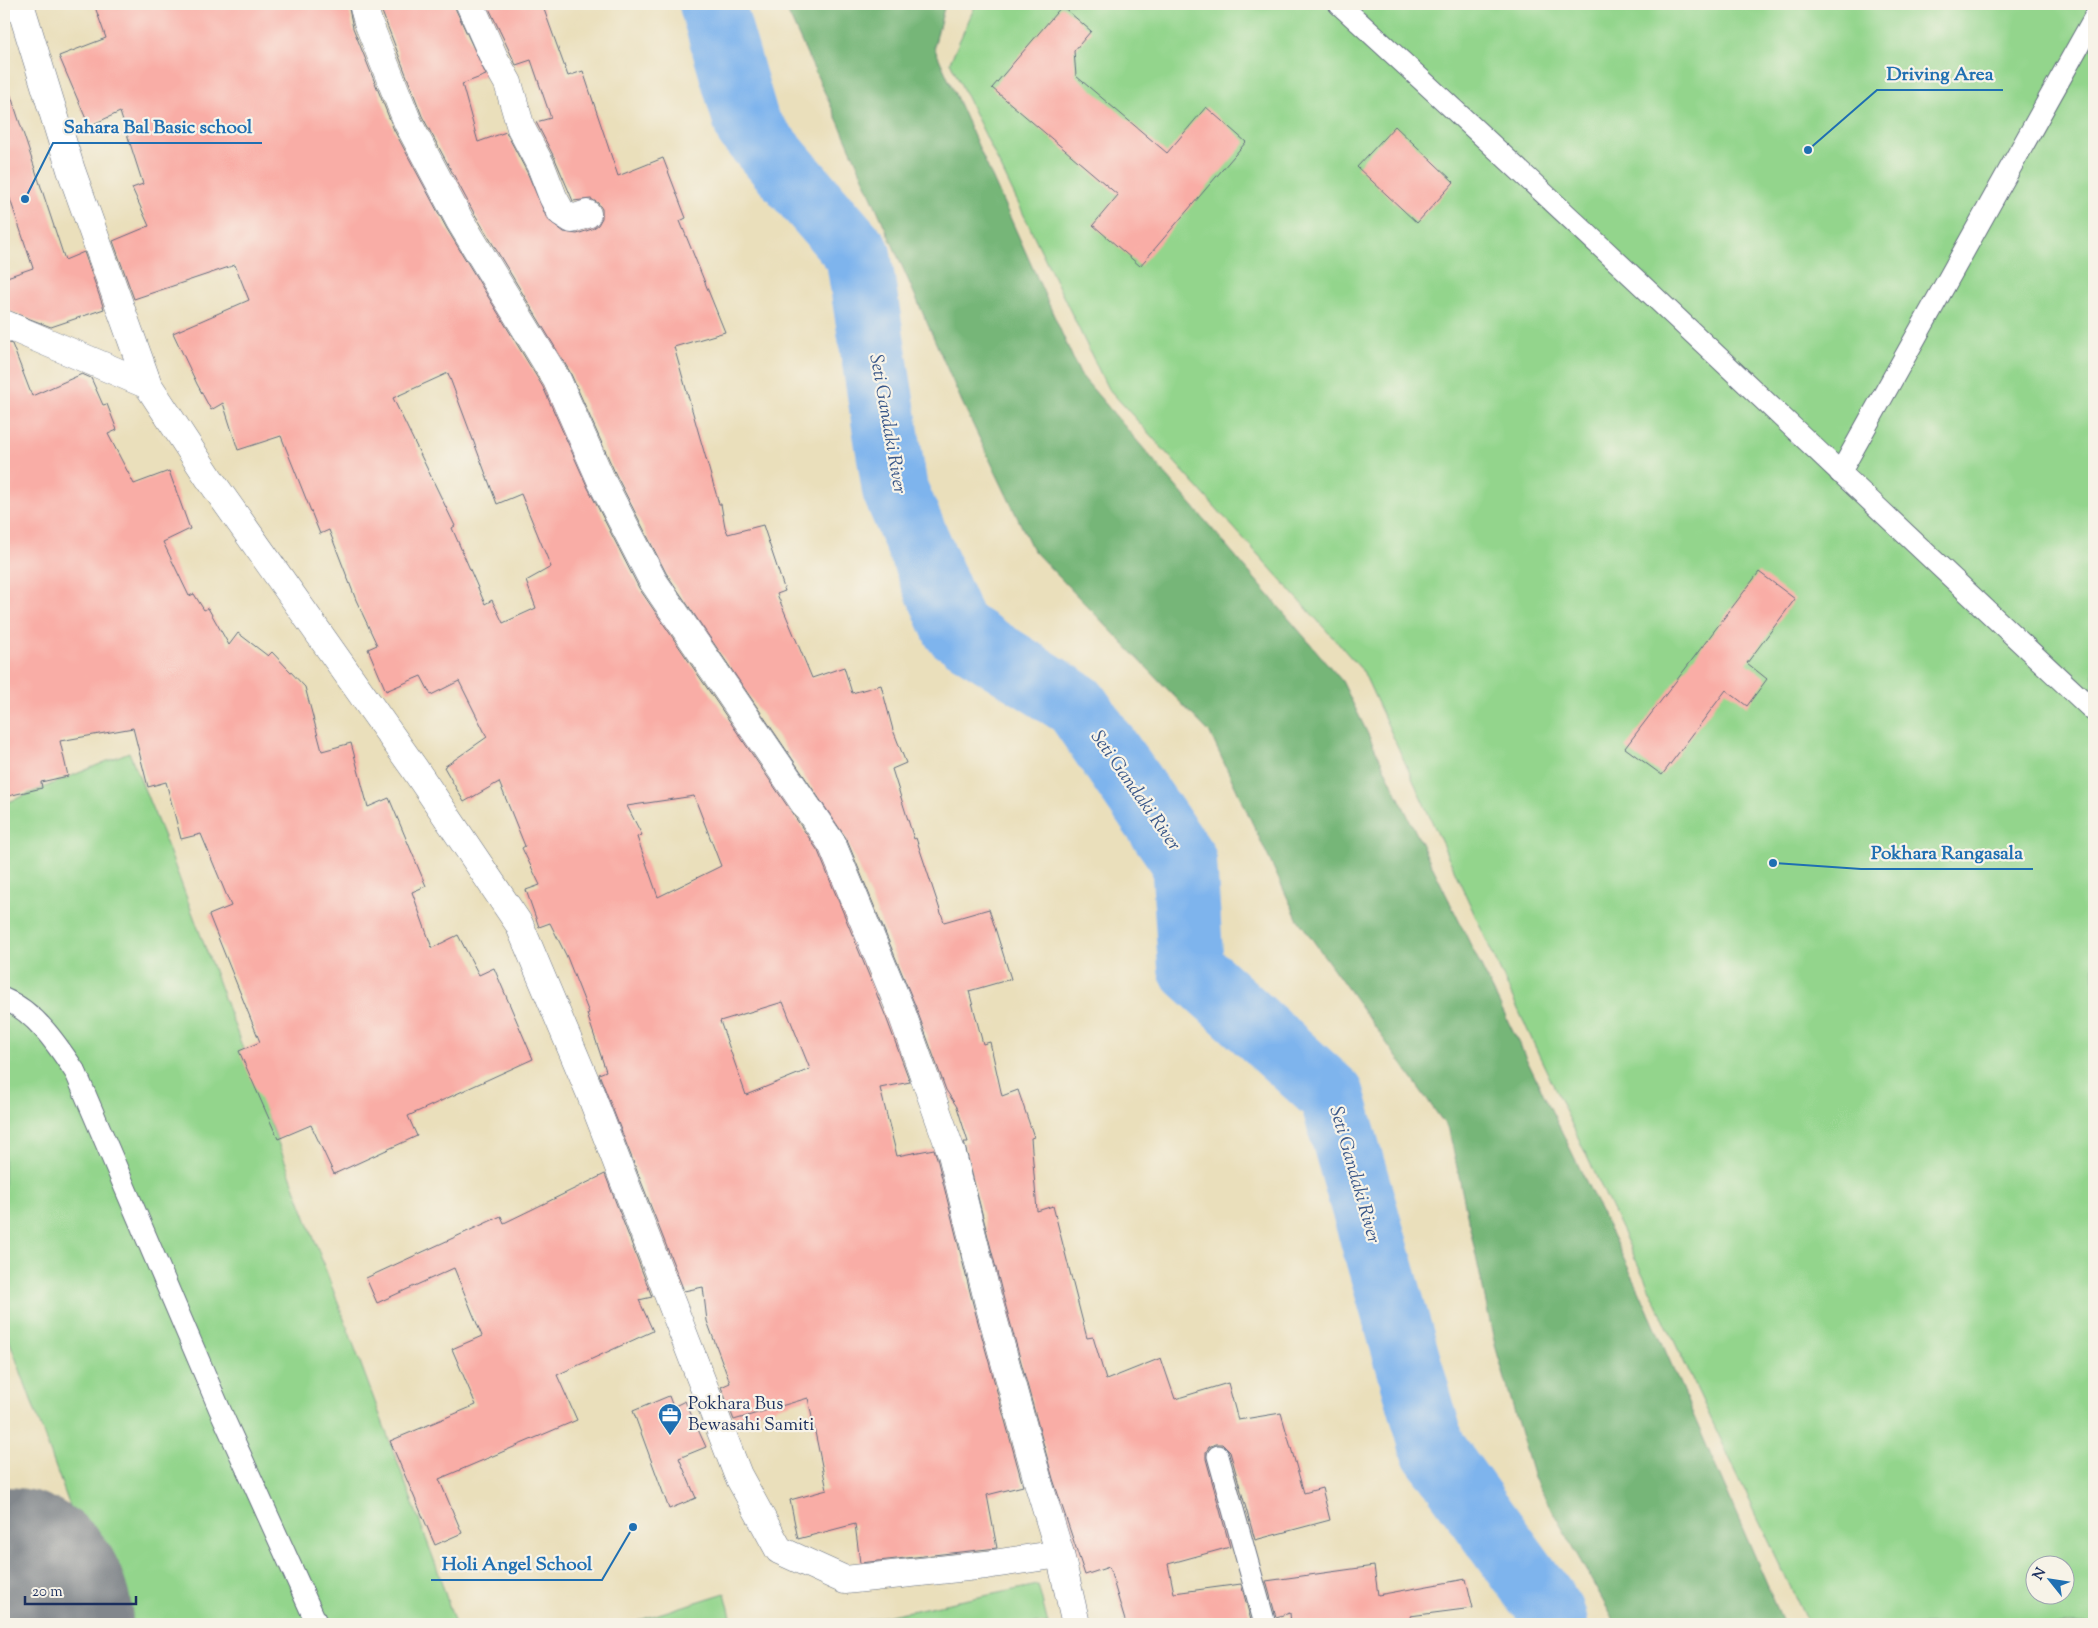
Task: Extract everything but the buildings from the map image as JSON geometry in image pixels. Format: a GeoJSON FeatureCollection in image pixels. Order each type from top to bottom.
{"type":"FeatureCollection","features":[{"type":"Feature","properties":{"kind":"street"},"geometry":{"type":"LineString","coordinates":[[20,4],[71,170],[148,385],[209,478],[408,760],[519,924],[589,1090],[738,1475],[779,1550],[845,1580],[986,1565],[1060,1554]]}},
{"type":"Feature","properties":{"kind":"street"},"geometry":{"type":"LineString","coordinates":[[363,4],[368,22],[408,123],[460,221],[557,380],[602,482],[653,580],[832,844],[901,1011],[952,1154],[993,1319],[1039,1486],[1060,1554],[1076,1624]]}},
{"type":"Feature","properties":{"kind":"street"},"geometry":{"type":"LineString","coordinates":[[470,4],[495,60],[508,83],[521,128],[541,166],[561,212],[572,219],[587,214]]}},
{"type":"Feature","properties":{"kind":"street"},"geometry":{"type":"LineString","coordinates":[[4,324],[148,385]]}},
{"type":"Feature","properties":{"kind":"lane"},"geometry":{"type":"LineString","coordinates":[[1339,4],[1492,143],[2094,711]]}},
{"type":"Feature","properties":{"kind":"lane"},"geometry":{"type":"LineString","coordinates":[[1840,473],[2094,18]]}},
{"type":"Feature","properties":{"kind":"lane"},"geometry":{"type":"LineString","coordinates":[[4,999],[28,1015],[42,1028],[55,1042],[76,1073],[220,1410],[317,1624]]}},
{"type":"Feature","properties":{"kind":"lane"},"geometry":{"type":"LineString","coordinates":[[1218,1456],[1265,1624]]}},
{"type":"Feature","properties":{"kind":"green space"},"geometry":{"type":"Polygon","coordinates":[[[784,4],[945,4],[934,47],[1080,374],[1342,681],[1639,1290],[1784,1624],[1616,1624],[1534,1478],[1495,1345],[1449,1130],[1297,918],[1210,733],[1033,550],[962,402],[847,141],[784,4]]]}},
{"type":"Feature","properties":{"kind":"green space"},"geometry":{"type":"Polygon","coordinates":[[[976,4],[2094,4],[2094,1624],[1808,1624],[1539,1055],[1363,671],[1107,387],[950,62],[976,4]]]}},
{"type":"Feature","properties":{"kind":"green space"},"geometry":{"type":"Polygon","coordinates":[[[129,752],[164,837],[437,1568],[455,1624],[113,1624],[4,1326],[4,804],[129,752]]]}},
{"type":"Feature","properties":{"kind":"green space"},"geometry":{"type":"Polygon","coordinates":[[[1038,1585],[1048,1624],[846,1624],[1038,1585]]]}},
{"type":"Feature","properties":{"kind":"green space"},"geometry":{"type":"Polygon","coordinates":[[[725,1593],[733,1624],[627,1624],[725,1593]]]}},
{"type":"Feature","properties":{"kind":"waterway","name":"Seti Gandaki River"},"geometry":{"type":"LineString","coordinates":[[712,4],[748,127],[858,254],[895,490],[955,629],[1076,705],[1184,861],[1191,968],[1332,1096],[1433,1449],[1552,1613],[1555,1624]]}},
{"type":"Feature","properties":{"kind":"runway"},"geometry":{"type":"LineString","coordinates":[[4,1612],[8,1624]]}},
{"type":"Feature","properties":{"kind":"place","name":"Driving Area"},"geometry":{"type":"Point","coordinates":[1808,150]}},
{"type":"Feature","properties":{"kind":"place","name":"Sahara Bal Basic school"},"geometry":{"type":"Point","coordinates":[25,199]}},
{"type":"Feature","properties":{"kind":"place","name":"Pokhara Rangasala"},"geometry":{"type":"Point","coordinates":[1773,863]}},
{"type":"Feature","properties":{"kind":"place","name":"Pokhara Bus Bewasahi Samiti"},"geometry":{"type":"Point","coordinates":[670,1436]}},
{"type":"Feature","properties":{"kind":"place","name":"Holi Angel School"},"geometry":{"type":"Point","coordinates":[633,1527]}}]}
